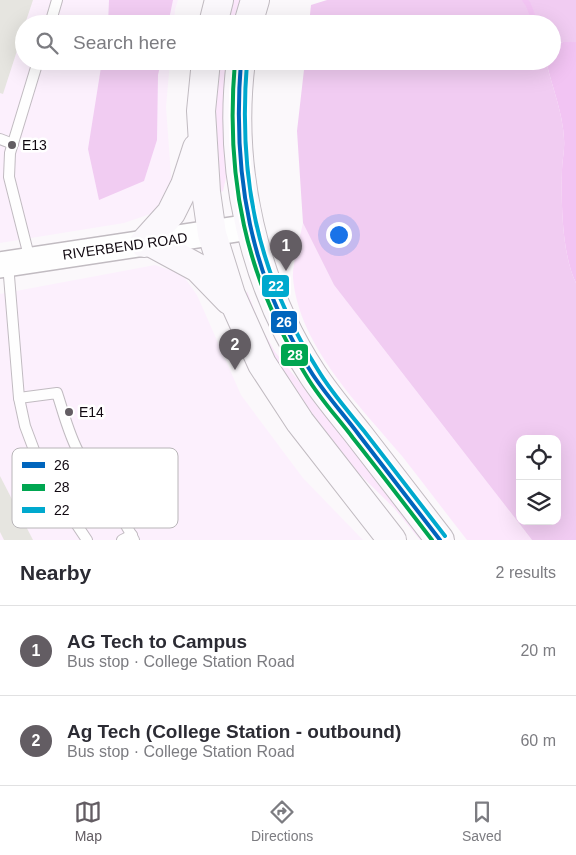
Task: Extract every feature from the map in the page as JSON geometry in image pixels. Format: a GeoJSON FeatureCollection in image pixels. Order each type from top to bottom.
{"type":"FeatureCollection","features":[{"type":"Feature","properties":{"kind":"main road"},"geometry":{"type":"LineString","coordinates":[[215,15],[219,0]]}},
{"type":"Feature","properties":{"kind":"main road"},"geometry":{"type":"LineString","coordinates":[[251,15],[255,0]]}},
{"type":"Feature","properties":{"kind":"main road"},"geometry":{"type":"LineString","coordinates":[[205,70],[201,111],[206,192],[212,234],[230,296],[262,364],[300,422],[392,540]]}},
{"type":"Feature","properties":{"kind":"main road"},"geometry":{"type":"LineString","coordinates":[[240,70],[237,125],[240,164],[250,228],[259,264],[274,302],[314,376],[440,540]]}},
{"type":"Feature","properties":{"kind":"main road"},"geometry":{"type":"LineString","coordinates":[[202,132],[185,185],[172,213],[147,243],[198,268],[235,306]]}},
{"type":"Feature","properties":{"kind":"street","name":"RIVERBEND ROAD"},"geometry":{"type":"LineString","coordinates":[[13,263],[250,228]]}},
{"type":"Feature","properties":{"kind":"lane"},"geometry":{"type":"LineString","coordinates":[[53,15],[57,0]]}},
{"type":"Feature","properties":{"kind":"lane"},"geometry":{"type":"LineString","coordinates":[[33,448],[25,426],[19,398],[9,177],[10,154],[35,70]]}},
{"type":"Feature","properties":{"kind":"lane"},"geometry":{"type":"LineString","coordinates":[[0,139],[13,144]]}},
{"type":"Feature","properties":{"kind":"lane"},"geometry":{"type":"LineString","coordinates":[[19,398],[58,393],[71,438],[76,448]]}},
{"type":"Feature","properties":{"kind":"lane"},"geometry":{"type":"LineString","coordinates":[[79,528],[87,540]]}},
{"type":"Feature","properties":{"kind":"lane"},"geometry":{"type":"LineString","coordinates":[[122,540],[133,538]]}},
{"type":"Feature","properties":{"kind":"shaded area"},"geometry":{"type":"Polygon","coordinates":[[[0,0],[178,0],[175,15],[15,15],[15,70],[169,70],[166,107],[172,189],[159,211],[124,223],[0,243],[0,0]]]}},
{"type":"Feature","properties":{"kind":"shaded area"},"geometry":{"type":"Polygon","coordinates":[[[109,0],[173,0],[170,15],[108,15],[109,0]]]}},
{"type":"Feature","properties":{"kind":"shaded area"},"geometry":{"type":"Polygon","coordinates":[[[229,0],[243,0],[240,15],[225,15],[229,0]]]}},
{"type":"Feature","properties":{"kind":"shaded area"},"geometry":{"type":"Polygon","coordinates":[[[327,0],[576,0],[576,42],[561,43],[561,15],[310,15],[311,5],[327,0]]]}},
{"type":"Feature","properties":{"kind":"shaded area"},"geometry":{"type":"Polygon","coordinates":[[[576,42],[576,283],[571,271],[563,228],[563,129],[548,70],[561,70],[561,43],[576,42]]]}},
{"type":"Feature","properties":{"kind":"shaded area"},"geometry":{"type":"Polygon","coordinates":[[[101,70],[159,70],[157,140],[144,181],[99,200],[88,149],[101,70]]]}},
{"type":"Feature","properties":{"kind":"shaded area"},"geometry":{"type":"Polygon","coordinates":[[[216,70],[231,70],[228,169],[223,191],[219,193],[214,91],[216,70]]]}},
{"type":"Feature","properties":{"kind":"shaded area"},"geometry":{"type":"Polygon","coordinates":[[[304,70],[548,70],[563,129],[563,228],[571,271],[576,283],[576,540],[532,540],[520,525],[561,525],[561,435],[516,435],[516,519],[334,285],[303,223],[297,131],[304,70]]]}},
{"type":"Feature","properties":{"kind":"shaded area"},"geometry":{"type":"Polygon","coordinates":[[[303,223],[334,285],[516,519],[516,525],[520,525],[532,540],[467,540],[402,456],[351,396],[319,351],[298,303],[293,278],[303,223]]]}},
{"type":"Feature","properties":{"kind":"shaded area"},"geometry":{"type":"Polygon","coordinates":[[[155,265],[182,274],[197,295],[241,395],[303,478],[363,540],[0,540],[0,294],[155,265]]]}},
{"type":"Feature","properties":{"kind":"shaded area"},"geometry":{"type":"Polygon","coordinates":[[[247,291],[261,327],[275,352],[428,540],[420,540],[394,508],[337,452],[278,366],[246,300],[247,291]]]}},
{"type":"Feature","properties":{"kind":"building"},"geometry":{"type":"Polygon","coordinates":[[[0,0],[33,0],[28,15],[15,15],[15,57],[3,94],[0,93],[0,0]]]}},
{"type":"Feature","properties":{"kind":"building"},"geometry":{"type":"Polygon","coordinates":[[[0,476],[12,499],[12,528],[27,528],[33,540],[4,540],[0,532],[0,476]]]}},
{"type":"Feature","properties":{"kind":"waterway"},"geometry":{"type":"LineString","coordinates":[[525,0],[532,15]]}},
{"type":"Feature","properties":{"kind":"transit line","name":"28"},"geometry":{"type":"LineString","coordinates":[[235,70],[233,146],[237,186],[254,264],[268,302],[286,340],[323,401],[432,540]]}},
{"type":"Feature","properties":{"kind":"transit line","name":"26"},"geometry":{"type":"LineString","coordinates":[[241,70],[239,103],[243,185],[260,263],[274,301],[291,338],[318,383],[440,540]]}},
{"type":"Feature","properties":{"kind":"transit line","name":"22"},"geometry":{"type":"LineString","coordinates":[[247,70],[245,104],[249,184],[266,260],[279,297],[297,333],[328,386],[445,536]]}},
{"type":"Feature","properties":{"kind":"place","name":"E13"},"geometry":{"type":"Point","coordinates":[12,145]}},
{"type":"Feature","properties":{"kind":"place","name":"AG Tech to Campus"},"geometry":{"type":"Point","coordinates":[286,271]}},
{"type":"Feature","properties":{"kind":"place","name":"Ag Tech (College Station - outbound)"},"geometry":{"type":"Point","coordinates":[235,370]}},
{"type":"Feature","properties":{"kind":"place","name":"E14"},"geometry":{"type":"Point","coordinates":[69,412]}}]}
